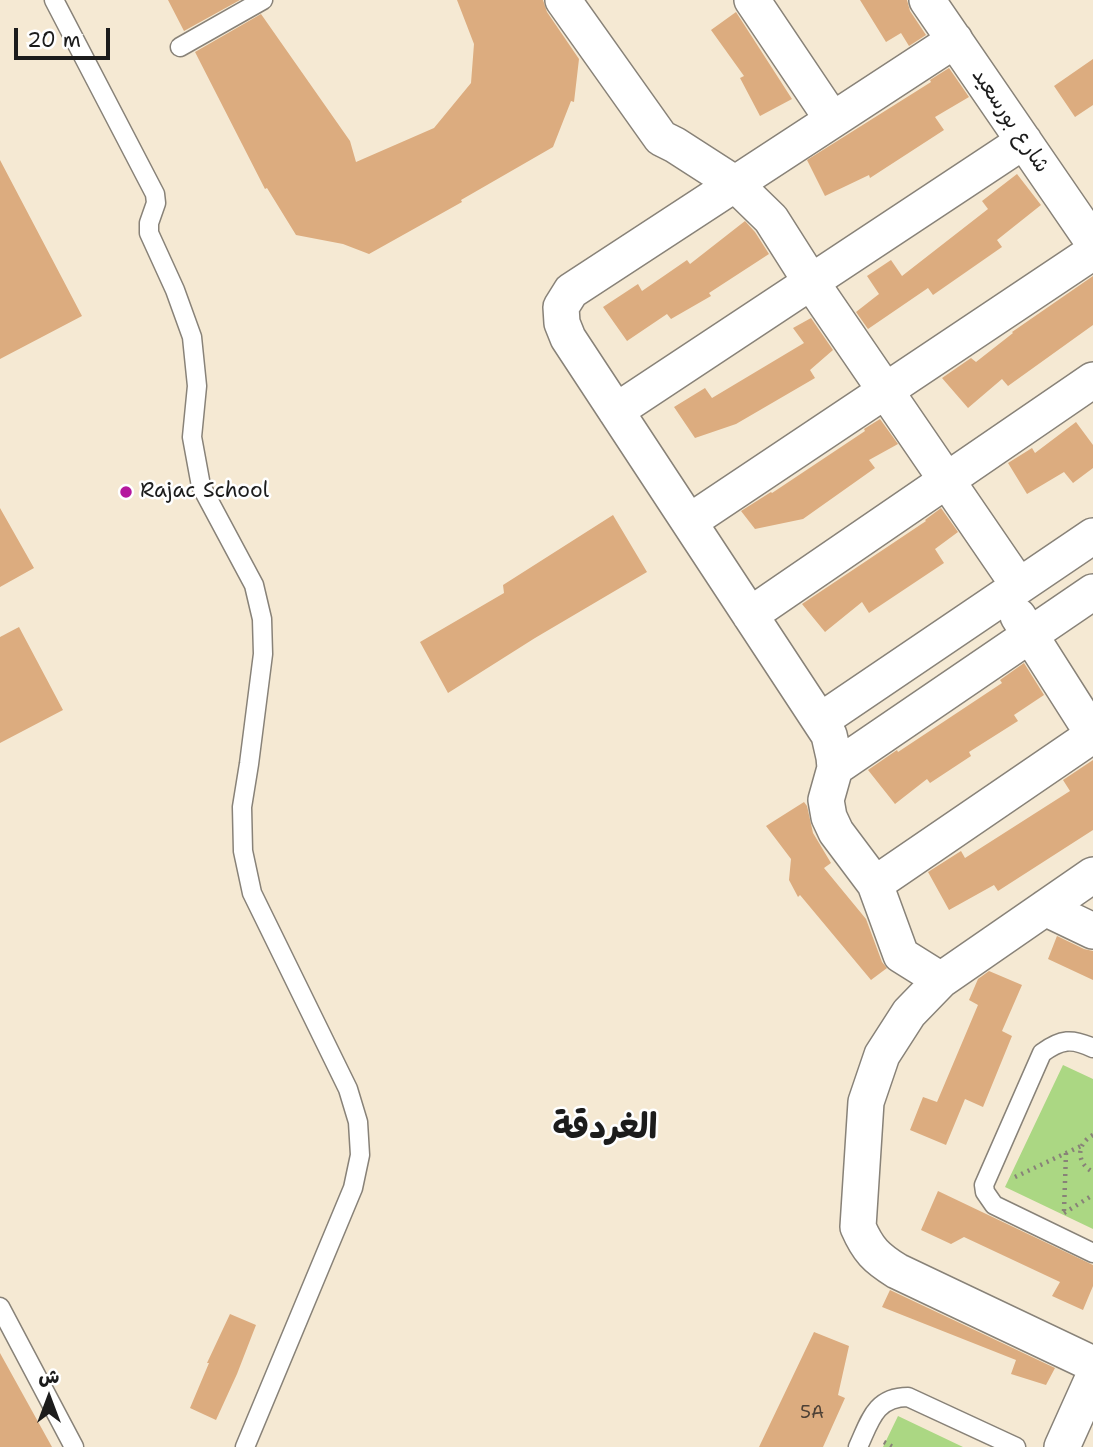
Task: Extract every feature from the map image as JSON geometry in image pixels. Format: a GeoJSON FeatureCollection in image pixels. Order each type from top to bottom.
{"type":"FeatureCollection","features":[{"type":"Feature","properties":{"kind":"street"},"geometry":{"type":"LineString","coordinates":[[752,0],[832,119]]}},
{"type":"Feature","properties":{"kind":"street","name":"شارع بورسعيد"},"geometry":{"type":"LineString","coordinates":[[927,0],[1093,242]]}},
{"type":"Feature","properties":{"kind":"street"},"geometry":{"type":"LineString","coordinates":[[569,2],[661,138],[734,183],[771,219],[946,480],[1012,591],[1030,635],[1093,734],[875,884]]}},
{"type":"Feature","properties":{"kind":"street"},"geometry":{"type":"LineString","coordinates":[[941,981],[901,955],[875,884],[836,832],[829,817],[826,800],[835,768],[829,735],[568,338],[562,323],[561,307],[570,290],[955,40]]}},
{"type":"Feature","properties":{"kind":"street"},"geometry":{"type":"LineString","coordinates":[[616,411],[1024,141]]}},
{"type":"Feature","properties":{"kind":"street"},"geometry":{"type":"LineString","coordinates":[[689,522],[1093,252]]}},
{"type":"Feature","properties":{"kind":"street"},"geometry":{"type":"LineString","coordinates":[[750,615],[1093,380]]}},
{"type":"Feature","properties":{"kind":"street"},"geometry":{"type":"LineString","coordinates":[[820,721],[1093,536]]}},
{"type":"Feature","properties":{"kind":"street"},"geometry":{"type":"LineString","coordinates":[[835,768],[1093,592]]}},
{"type":"Feature","properties":{"kind":"street"},"geometry":{"type":"LineString","coordinates":[[1093,875],[941,981],[909,1013],[882,1055],[866,1102],[858,1227],[866,1246],[879,1261],[1093,1364]]}},
{"type":"Feature","properties":{"kind":"street"},"geometry":{"type":"LineString","coordinates":[[1045,908],[1093,931]]}},
{"type":"Feature","properties":{"kind":"street"},"geometry":{"type":"LineString","coordinates":[[1062,1447],[1093,1378]]}},
{"type":"Feature","properties":{"kind":"lane"},"geometry":{"type":"LineString","coordinates":[[54,0],[155,194],[156,203],[149,223],[149,233],[175,290],[192,337],[197,386],[192,437],[201,486],[254,585],[262,619],[263,654],[242,807],[243,850],[252,893],[348,1089],[358,1122],[360,1155],[352,1188],[245,1447]]}},
{"type":"Feature","properties":{"kind":"lane"},"geometry":{"type":"LineString","coordinates":[[180,47],[263,0]]}},
{"type":"Feature","properties":{"kind":"lane"},"geometry":{"type":"LineString","coordinates":[[1093,1048],[1079,1041],[1065,1041],[1052,1045],[1042,1053],[984,1185],[985,1192],[994,1205],[1093,1253]]}},
{"type":"Feature","properties":{"kind":"lane"},"geometry":{"type":"LineString","coordinates":[[0,1307],[74,1447]]}},
{"type":"Feature","properties":{"kind":"lane"},"geometry":{"type":"LineString","coordinates":[[858,1447],[877,1408],[897,1397],[908,1397],[1016,1447]]}},
{"type":"Feature","properties":{"kind":"path"},"geometry":{"type":"LineString","coordinates":[[1093,1135],[1086,1139],[1079,1154],[1081,1162],[1093,1172]]}},
{"type":"Feature","properties":{"kind":"path"},"geometry":{"type":"LineString","coordinates":[[985,1192],[1081,1146]]}},
{"type":"Feature","properties":{"kind":"path"},"geometry":{"type":"LineString","coordinates":[[1066,1153],[1063,1214],[1093,1195]]}},
{"type":"Feature","properties":{"kind":"green space"},"geometry":{"type":"Polygon","coordinates":[[[1063,1065],[1093,1079],[1093,1229],[1005,1187],[1063,1065]]]}},
{"type":"Feature","properties":{"kind":"green space"},"geometry":{"type":"Polygon","coordinates":[[[898,1416],[963,1447],[883,1447],[898,1416]]]}},
{"type":"Feature","properties":{"kind":"building"},"geometry":{"type":"Polygon","coordinates":[[[168,0],[240,0],[184,31],[168,0]]]}},
{"type":"Feature","properties":{"kind":"building"},"geometry":{"type":"Polygon","coordinates":[[[457,0],[543,0],[547,12],[579,59],[574,102],[571,101],[553,147],[369,254],[343,244],[296,235],[267,188],[265,189],[195,52],[261,14],[350,141],[356,162],[434,128],[471,83],[474,44],[457,0]]]}},
{"type":"Feature","properties":{"kind":"building"},"geometry":{"type":"Polygon","coordinates":[[[860,0],[907,0],[910,11],[926,35],[909,46],[901,33],[886,42],[860,0]]]}},
{"type":"Feature","properties":{"kind":"building"},"geometry":{"type":"Polygon","coordinates":[[[736,12],[792,99],[760,116],[740,78],[744,76],[711,30],[736,12]]]}},
{"type":"Feature","properties":{"kind":"building"},"geometry":{"type":"Polygon","coordinates":[[[1093,59],[1093,105],[1075,117],[1054,86],[1093,59]]]}},
{"type":"Feature","properties":{"kind":"building"},"geometry":{"type":"Polygon","coordinates":[[[949,68],[969,97],[935,117],[944,130],[870,178],[869,175],[825,196],[807,160],[949,68]]]}},
{"type":"Feature","properties":{"kind":"building"},"geometry":{"type":"Polygon","coordinates":[[[0,160],[82,316],[0,359],[0,160]]]}},
{"type":"Feature","properties":{"kind":"building"},"geometry":{"type":"Polygon","coordinates":[[[1017,174],[1041,205],[997,240],[1002,247],[933,295],[928,288],[868,329],[856,312],[879,294],[867,276],[891,260],[902,276],[988,209],[982,201],[1017,174]]]}},
{"type":"Feature","properties":{"kind":"building"},"geometry":{"type":"Polygon","coordinates":[[[745,221],[769,254],[709,293],[711,296],[671,319],[667,314],[627,341],[603,307],[638,284],[642,291],[687,260],[690,264],[745,221]]]}},
{"type":"Feature","properties":{"kind":"building"},"geometry":{"type":"Polygon","coordinates":[[[1093,276],[1093,325],[1008,386],[1002,379],[968,408],[942,378],[971,358],[976,362],[1012,332],[1093,276]]]}},
{"type":"Feature","properties":{"kind":"building"},"geometry":{"type":"Polygon","coordinates":[[[811,318],[833,350],[810,370],[815,378],[736,424],[695,438],[674,407],[705,388],[712,398],[804,343],[793,328],[811,318]]]}},
{"type":"Feature","properties":{"kind":"building"},"geometry":{"type":"Polygon","coordinates":[[[880,419],[898,444],[869,460],[875,468],[803,519],[755,529],[741,511],[772,493],[880,419]]]}},
{"type":"Feature","properties":{"kind":"building"},"geometry":{"type":"Polygon","coordinates":[[[1076,422],[1093,445],[1093,468],[1073,483],[1064,472],[1027,494],[1008,463],[1032,448],[1035,453],[1076,422]]]}},
{"type":"Feature","properties":{"kind":"building"},"geometry":{"type":"Polygon","coordinates":[[[0,508],[34,568],[0,587],[0,508]]]}},
{"type":"Feature","properties":{"kind":"building"},"geometry":{"type":"Polygon","coordinates":[[[941,508],[958,532],[935,549],[944,563],[869,613],[862,602],[825,632],[802,604],[926,521],[941,508]]]}},
{"type":"Feature","properties":{"kind":"building"},"geometry":{"type":"Polygon","coordinates":[[[613,515],[647,572],[448,693],[420,642],[504,593],[503,585],[613,515]]]}},
{"type":"Feature","properties":{"kind":"building"},"geometry":{"type":"Polygon","coordinates":[[[19,627],[63,710],[0,743],[0,637],[19,627]]]}},
{"type":"Feature","properties":{"kind":"building"},"geometry":{"type":"Polygon","coordinates":[[[1024,663],[1044,695],[1014,715],[1018,721],[969,752],[971,756],[930,783],[927,779],[895,804],[868,770],[1002,683],[1000,680],[1024,663]]]}},
{"type":"Feature","properties":{"kind":"building"},"geometry":{"type":"Polygon","coordinates":[[[1093,760],[1093,830],[998,891],[994,885],[949,910],[928,872],[961,851],[965,858],[1070,791],[1063,780],[1093,760]]]}},
{"type":"Feature","properties":{"kind":"building"},"geometry":{"type":"Polygon","coordinates":[[[804,802],[813,833],[831,863],[824,868],[866,919],[882,962],[887,968],[871,980],[800,895],[798,897],[789,880],[791,859],[766,826],[804,802]]]}},
{"type":"Feature","properties":{"kind":"building"},"geometry":{"type":"Polygon","coordinates":[[[1057,936],[1093,951],[1093,980],[1048,959],[1057,936]]]}},
{"type":"Feature","properties":{"kind":"building"},"geometry":{"type":"Polygon","coordinates":[[[989,971],[1022,985],[1002,1031],[1012,1036],[983,1107],[965,1099],[946,1145],[910,1130],[923,1097],[937,1102],[978,1005],[969,1000],[978,979],[989,971]]]}},
{"type":"Feature","properties":{"kind":"building"},"geometry":{"type":"Polygon","coordinates":[[[938,1191],[1093,1265],[1093,1286],[1083,1310],[1052,1296],[1060,1282],[964,1237],[951,1244],[921,1230],[938,1191]]]}},
{"type":"Feature","properties":{"kind":"building"},"geometry":{"type":"Polygon","coordinates":[[[890,1290],[1055,1368],[1046,1385],[1011,1374],[1016,1360],[882,1307],[890,1290]]]}},
{"type":"Feature","properties":{"kind":"building"},"geometry":{"type":"Polygon","coordinates":[[[230,1314],[256,1325],[216,1420],[190,1408],[230,1314]]]}},
{"type":"Feature","properties":{"kind":"building"},"geometry":{"type":"Polygon","coordinates":[[[814,1332],[849,1346],[838,1395],[845,1398],[823,1447],[759,1447],[814,1332]]]}},
{"type":"Feature","properties":{"kind":"building"},"geometry":{"type":"Polygon","coordinates":[[[0,1353],[52,1447],[0,1447],[0,1353]]]}},
{"type":"Feature","properties":{"kind":"place","name":"Rajac School"},"geometry":{"type":"Point","coordinates":[126,492]}},
{"type":"Feature","properties":{"kind":"district","name":"الغردقة"},"geometry":{"type":"Point","coordinates":[605,1129]}}]}
